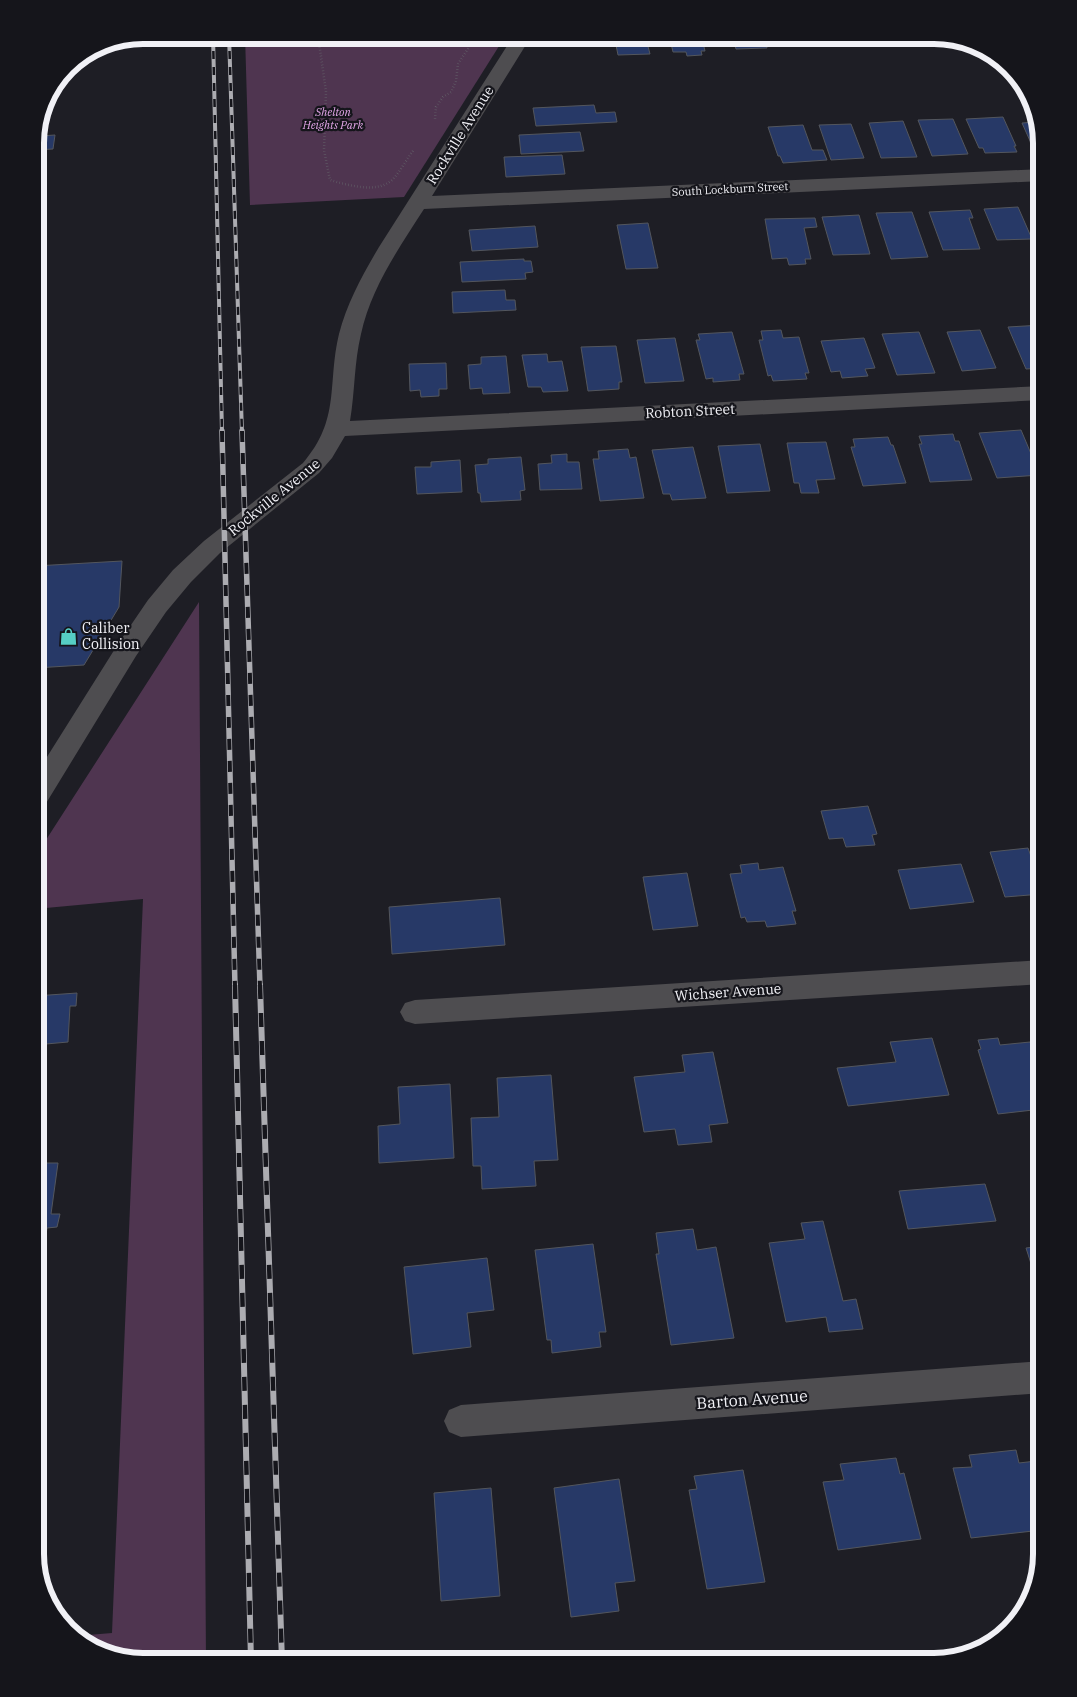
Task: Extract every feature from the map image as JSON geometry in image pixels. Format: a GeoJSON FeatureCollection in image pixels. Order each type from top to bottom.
{"type":"FeatureCollection","features":[{"type":"Feature","properties":{"kind":"street","name":"Rockville Avenue"},"geometry":{"type":"LineString","coordinates":[[44,784],[127,650],[163,598],[182,576],[212,547],[312,468],[326,454],[337,429],[342,409],[343,376],[355,319],[384,256],[517,44]]}},
{"type":"Feature","properties":{"kind":"street","name":"South Lockburn Street"},"geometry":{"type":"LineString","coordinates":[[418,202],[1033,174]]}},
{"type":"Feature","properties":{"kind":"street","name":"Robton Street"},"geometry":{"type":"LineString","coordinates":[[337,429],[1033,393]]}},
{"type":"Feature","properties":{"kind":"street","name":"Wichser Avenue"},"geometry":{"type":"LineString","coordinates":[[415,1012],[1033,973]]}},
{"type":"Feature","properties":{"kind":"street","name":"Barton Avenue"},"geometry":{"type":"LineString","coordinates":[[461,1421],[1033,1378]]}},
{"type":"Feature","properties":{"kind":"path"},"geometry":{"type":"LineString","coordinates":[[319,44],[326,100],[323,130],[324,164],[330,180],[351,186],[375,186],[390,182],[418,144]]}},
{"type":"Feature","properties":{"kind":"path"},"geometry":{"type":"LineString","coordinates":[[435,121],[436,107],[443,97],[451,92],[456,81],[458,64],[471,44]]}},
{"type":"Feature","properties":{"kind":"green space","name":"Shelton Heights Park"},"geometry":{"type":"Polygon","coordinates":[[[245,44],[500,44],[404,197],[250,205],[245,44]]]}},
{"type":"Feature","properties":{"kind":"green space"},"geometry":{"type":"Polygon","coordinates":[[[199,602],[206,1653],[136,1653],[111,1648],[86,1635],[112,1633],[143,899],[44,908],[44,843],[199,602]]]}},
{"type":"Feature","properties":{"kind":"building"},"geometry":{"type":"Polygon","coordinates":[[[616,44],[647,44],[650,54],[618,55],[616,44]]]}},
{"type":"Feature","properties":{"kind":"building"},"geometry":{"type":"Polygon","coordinates":[[[671,44],[703,44],[705,51],[701,51],[702,55],[687,56],[686,52],[673,52],[671,44]]]}},
{"type":"Feature","properties":{"kind":"building"},"geometry":{"type":"Polygon","coordinates":[[[735,44],[766,44],[767,48],[736,49],[735,44]]]}},
{"type":"Feature","properties":{"kind":"building"},"geometry":{"type":"Polygon","coordinates":[[[792,44],[824,45],[793,46],[792,44]]]}},
{"type":"Feature","properties":{"kind":"building"},"geometry":{"type":"Polygon","coordinates":[[[52,103],[49,121],[46,121],[52,103]]]}},
{"type":"Feature","properties":{"kind":"building"},"geometry":{"type":"Polygon","coordinates":[[[594,105],[596,113],[615,112],[617,122],[536,126],[533,108],[594,105]]]}},
{"type":"Feature","properties":{"kind":"building"},"geometry":{"type":"Polygon","coordinates":[[[1003,117],[1017,152],[985,153],[983,148],[979,148],[966,119],[1003,117]]]}},
{"type":"Feature","properties":{"kind":"building"},"geometry":{"type":"Polygon","coordinates":[[[953,119],[968,154],[932,156],[918,120],[953,119]]]}},
{"type":"Feature","properties":{"kind":"building"},"geometry":{"type":"Polygon","coordinates":[[[903,121],[917,157],[881,158],[869,123],[903,121]]]}},
{"type":"Feature","properties":{"kind":"building"},"geometry":{"type":"Polygon","coordinates":[[[1031,122],[1033,148],[1022,123],[1031,122]]]}},
{"type":"Feature","properties":{"kind":"building"},"geometry":{"type":"Polygon","coordinates":[[[851,124],[864,158],[831,160],[819,125],[851,124]]]}},
{"type":"Feature","properties":{"kind":"building"},"geometry":{"type":"Polygon","coordinates":[[[803,125],[812,150],[823,150],[827,160],[783,163],[780,156],[778,156],[768,127],[803,125]]]}},
{"type":"Feature","properties":{"kind":"building"},"geometry":{"type":"Polygon","coordinates":[[[580,132],[584,151],[521,154],[519,135],[580,132]]]}},
{"type":"Feature","properties":{"kind":"building"},"geometry":{"type":"Polygon","coordinates":[[[55,135],[53,149],[44,150],[44,136],[55,135]]]}},
{"type":"Feature","properties":{"kind":"building"},"geometry":{"type":"Polygon","coordinates":[[[562,155],[565,174],[506,177],[504,157],[562,155]]]}},
{"type":"Feature","properties":{"kind":"building"},"geometry":{"type":"Polygon","coordinates":[[[1018,207],[1032,239],[997,240],[984,209],[1018,207]]]}},
{"type":"Feature","properties":{"kind":"building"},"geometry":{"type":"Polygon","coordinates":[[[970,210],[973,218],[969,218],[980,249],[943,250],[929,212],[970,210]]]}},
{"type":"Feature","properties":{"kind":"building"},"geometry":{"type":"Polygon","coordinates":[[[912,212],[928,257],[891,259],[876,213],[912,212]]]}},
{"type":"Feature","properties":{"kind":"building"},"geometry":{"type":"Polygon","coordinates":[[[859,215],[870,254],[833,255],[822,217],[859,215]]]}},
{"type":"Feature","properties":{"kind":"building"},"geometry":{"type":"Polygon","coordinates":[[[815,218],[817,227],[804,228],[811,259],[805,259],[806,264],[789,265],[787,258],[772,259],[765,219],[815,218]]]}},
{"type":"Feature","properties":{"kind":"building"},"geometry":{"type":"Polygon","coordinates":[[[648,223],[658,268],[626,269],[617,225],[648,223]]]}},
{"type":"Feature","properties":{"kind":"building"},"geometry":{"type":"Polygon","coordinates":[[[535,226],[538,247],[472,251],[469,230],[535,226]]]}},
{"type":"Feature","properties":{"kind":"building"},"geometry":{"type":"Polygon","coordinates":[[[524,259],[524,261],[531,261],[533,272],[525,273],[526,279],[462,282],[460,262],[524,259]]]}},
{"type":"Feature","properties":{"kind":"building"},"geometry":{"type":"Polygon","coordinates":[[[505,290],[506,300],[515,300],[516,310],[453,313],[452,292],[505,290]]]}},
{"type":"Feature","properties":{"kind":"building"},"geometry":{"type":"Polygon","coordinates":[[[1033,326],[1033,369],[1026,369],[1008,327],[1033,326]]]}},
{"type":"Feature","properties":{"kind":"building"},"geometry":{"type":"Polygon","coordinates":[[[781,330],[783,338],[799,337],[809,373],[805,373],[807,379],[773,381],[771,375],[768,376],[759,340],[763,340],[761,331],[781,330]]]}},
{"type":"Feature","properties":{"kind":"building"},"geometry":{"type":"Polygon","coordinates":[[[980,330],[996,368],[962,371],[947,332],[980,330]]]}},
{"type":"Feature","properties":{"kind":"building"},"geometry":{"type":"Polygon","coordinates":[[[732,332],[744,374],[739,374],[740,380],[713,382],[713,378],[706,379],[696,340],[700,340],[698,334],[732,332]]]}},
{"type":"Feature","properties":{"kind":"building"},"geometry":{"type":"Polygon","coordinates":[[[919,332],[935,373],[897,375],[882,334],[919,332]]]}},
{"type":"Feature","properties":{"kind":"building"},"geometry":{"type":"Polygon","coordinates":[[[675,338],[684,381],[645,383],[637,340],[675,338]]]}},
{"type":"Feature","properties":{"kind":"building"},"geometry":{"type":"Polygon","coordinates":[[[864,338],[875,368],[865,369],[868,376],[842,378],[840,371],[831,372],[821,341],[864,338]]]}},
{"type":"Feature","properties":{"kind":"building"},"geometry":{"type":"Polygon","coordinates":[[[616,346],[622,382],[619,382],[619,389],[588,391],[581,347],[616,346]]]}},
{"type":"Feature","properties":{"kind":"building"},"geometry":{"type":"Polygon","coordinates":[[[547,354],[548,362],[562,361],[568,391],[543,392],[541,387],[528,387],[522,355],[547,354]]]}},
{"type":"Feature","properties":{"kind":"building"},"geometry":{"type":"Polygon","coordinates":[[[506,356],[510,393],[483,394],[482,388],[470,389],[468,365],[481,364],[481,357],[506,356]]]}},
{"type":"Feature","properties":{"kind":"building"},"geometry":{"type":"Polygon","coordinates":[[[446,363],[447,389],[439,389],[439,396],[421,397],[420,390],[410,391],[409,364],[446,363]]]}},
{"type":"Feature","properties":{"kind":"building"},"geometry":{"type":"Polygon","coordinates":[[[1021,430],[1033,458],[1033,475],[997,478],[979,433],[1021,430]]]}},
{"type":"Feature","properties":{"kind":"building"},"geometry":{"type":"Polygon","coordinates":[[[953,434],[955,441],[959,441],[972,480],[930,482],[919,444],[922,444],[919,436],[953,434]]]}},
{"type":"Feature","properties":{"kind":"building"},"geometry":{"type":"Polygon","coordinates":[[[888,437],[891,445],[893,445],[906,483],[863,486],[851,447],[855,447],[853,439],[888,437]]]}},
{"type":"Feature","properties":{"kind":"building"},"geometry":{"type":"Polygon","coordinates":[[[826,442],[835,479],[816,480],[819,493],[801,493],[799,483],[794,483],[787,443],[826,442]]]}},
{"type":"Feature","properties":{"kind":"building"},"geometry":{"type":"Polygon","coordinates":[[[760,444],[770,491],[727,493],[718,446],[760,444]]]}},
{"type":"Feature","properties":{"kind":"building"},"geometry":{"type":"Polygon","coordinates":[[[693,447],[706,498],[672,500],[670,494],[663,494],[652,450],[693,447]]]}},
{"type":"Feature","properties":{"kind":"building"},"geometry":{"type":"Polygon","coordinates":[[[628,449],[630,458],[636,457],[644,498],[600,501],[593,459],[599,459],[598,451],[628,449]]]}},
{"type":"Feature","properties":{"kind":"building"},"geometry":{"type":"Polygon","coordinates":[[[567,454],[567,462],[579,462],[582,489],[540,490],[538,464],[552,463],[551,455],[567,454]]]}},
{"type":"Feature","properties":{"kind":"building"},"geometry":{"type":"Polygon","coordinates":[[[521,457],[525,490],[520,491],[521,500],[481,502],[480,493],[478,493],[475,465],[488,464],[488,459],[521,457]]]}},
{"type":"Feature","properties":{"kind":"building"},"geometry":{"type":"Polygon","coordinates":[[[460,460],[462,492],[417,494],[415,467],[431,467],[431,462],[460,460]]]}},
{"type":"Feature","properties":{"kind":"building","name":"Caliber Collision"},"geometry":{"type":"Polygon","coordinates":[[[122,561],[119,607],[84,665],[44,667],[44,565],[122,561]]]}},
{"type":"Feature","properties":{"kind":"building"},"geometry":{"type":"Polygon","coordinates":[[[868,806],[877,834],[872,835],[875,845],[846,847],[843,838],[829,839],[821,811],[868,806]]]}},
{"type":"Feature","properties":{"kind":"building"},"geometry":{"type":"Polygon","coordinates":[[[1028,848],[1033,862],[1033,895],[1005,897],[990,852],[1028,848]]]}},
{"type":"Feature","properties":{"kind":"building"},"geometry":{"type":"Polygon","coordinates":[[[758,863],[759,870],[783,867],[796,911],[792,911],[796,924],[767,927],[765,921],[747,922],[745,917],[741,918],[730,874],[742,873],[740,865],[758,863]]]}},
{"type":"Feature","properties":{"kind":"building"},"geometry":{"type":"Polygon","coordinates":[[[961,864],[974,902],[910,909],[898,870],[961,864]]]}},
{"type":"Feature","properties":{"kind":"building"},"geometry":{"type":"Polygon","coordinates":[[[687,873],[698,926],[653,930],[643,877],[687,873]]]}},
{"type":"Feature","properties":{"kind":"building"},"geometry":{"type":"Polygon","coordinates":[[[500,898],[505,945],[392,954],[389,907],[500,898]]]}},
{"type":"Feature","properties":{"kind":"building"},"geometry":{"type":"Polygon","coordinates":[[[77,993],[76,1006],[70,1006],[68,1042],[44,1044],[44,995],[77,993]]]}},
{"type":"Feature","properties":{"kind":"building"},"geometry":{"type":"Polygon","coordinates":[[[932,1038],[949,1095],[848,1106],[837,1068],[896,1062],[890,1042],[932,1038]]]}},
{"type":"Feature","properties":{"kind":"building"},"geometry":{"type":"Polygon","coordinates":[[[998,1038],[1000,1045],[1030,1042],[1033,1051],[1033,1110],[998,1114],[978,1050],[981,1049],[978,1040],[998,1038]]]}},
{"type":"Feature","properties":{"kind":"building"},"geometry":{"type":"Polygon","coordinates":[[[713,1052],[728,1123],[709,1125],[712,1142],[678,1145],[675,1129],[644,1132],[634,1077],[685,1072],[682,1055],[713,1052]]]}},
{"type":"Feature","properties":{"kind":"building"},"geometry":{"type":"Polygon","coordinates":[[[551,1075],[558,1160],[534,1161],[536,1186],[482,1189],[481,1166],[473,1166],[471,1118],[499,1117],[497,1078],[551,1075]]]}},
{"type":"Feature","properties":{"kind":"building"},"geometry":{"type":"Polygon","coordinates":[[[450,1084],[454,1158],[379,1163],[378,1126],[400,1124],[398,1087],[450,1084]]]}},
{"type":"Feature","properties":{"kind":"building"},"geometry":{"type":"Polygon","coordinates":[[[44,1163],[58,1163],[51,1214],[60,1214],[57,1227],[47,1228],[44,1248],[44,1163]]]}},
{"type":"Feature","properties":{"kind":"building"},"geometry":{"type":"Polygon","coordinates":[[[985,1184],[996,1221],[908,1229],[899,1191],[985,1184]]]}},
{"type":"Feature","properties":{"kind":"building"},"geometry":{"type":"Polygon","coordinates":[[[823,1221],[843,1301],[856,1299],[863,1329],[829,1332],[826,1317],[786,1322],[769,1243],[805,1239],[801,1223],[823,1221]]]}},
{"type":"Feature","properties":{"kind":"building"},"geometry":{"type":"Polygon","coordinates":[[[693,1229],[697,1250],[716,1247],[734,1338],[671,1345],[656,1254],[659,1254],[656,1233],[693,1229]]]}},
{"type":"Feature","properties":{"kind":"building"},"geometry":{"type":"Polygon","coordinates":[[[593,1244],[606,1332],[599,1332],[601,1347],[552,1353],[551,1340],[547,1340],[535,1250],[593,1244]]]}},
{"type":"Feature","properties":{"kind":"building"},"geometry":{"type":"Polygon","coordinates":[[[1033,1247],[1033,1270],[1026,1248],[1033,1247]]]}},
{"type":"Feature","properties":{"kind":"building"},"geometry":{"type":"Polygon","coordinates":[[[487,1258],[494,1310],[467,1313],[471,1347],[413,1354],[404,1267],[487,1258]]]}},
{"type":"Feature","properties":{"kind":"building"},"geometry":{"type":"Polygon","coordinates":[[[1016,1450],[1019,1463],[1033,1461],[1033,1531],[971,1538],[953,1468],[972,1467],[969,1455],[1016,1450]]]}},
{"type":"Feature","properties":{"kind":"building"},"geometry":{"type":"Polygon","coordinates":[[[896,1458],[900,1474],[904,1473],[921,1539],[838,1550],[823,1482],[844,1480],[840,1464],[896,1458]]]}},
{"type":"Feature","properties":{"kind":"building"},"geometry":{"type":"Polygon","coordinates":[[[743,1470],[765,1582],[707,1589],[689,1490],[697,1489],[694,1476],[743,1470]]]}},
{"type":"Feature","properties":{"kind":"building"},"geometry":{"type":"Polygon","coordinates":[[[619,1479],[635,1581],[615,1583],[619,1611],[571,1617],[554,1488],[619,1479]]]}},
{"type":"Feature","properties":{"kind":"building"},"geometry":{"type":"Polygon","coordinates":[[[491,1488],[500,1596],[441,1601],[434,1493],[491,1488]]]}},
{"type":"Feature","properties":{"kind":"railway"},"geometry":{"type":"LineString","coordinates":[[213,44],[222,433]]}},
{"type":"Feature","properties":{"kind":"railway"},"geometry":{"type":"LineString","coordinates":[[229,44],[242,433]]}},
{"type":"Feature","properties":{"kind":"railway"},"geometry":{"type":"LineString","coordinates":[[222,431],[235,987]]}},
{"type":"Feature","properties":{"kind":"railway"},"geometry":{"type":"LineString","coordinates":[[242,431],[260,987]]}},
{"type":"Feature","properties":{"kind":"railway"},"geometry":{"type":"LineString","coordinates":[[235,985],[251,1653]]}},
{"type":"Feature","properties":{"kind":"railway"},"geometry":{"type":"LineString","coordinates":[[260,985],[282,1653]]}},
{"type":"Feature","properties":{"kind":"place","name":"Caliber Collision"},"geometry":{"type":"Point","coordinates":[68,636]}}]}
